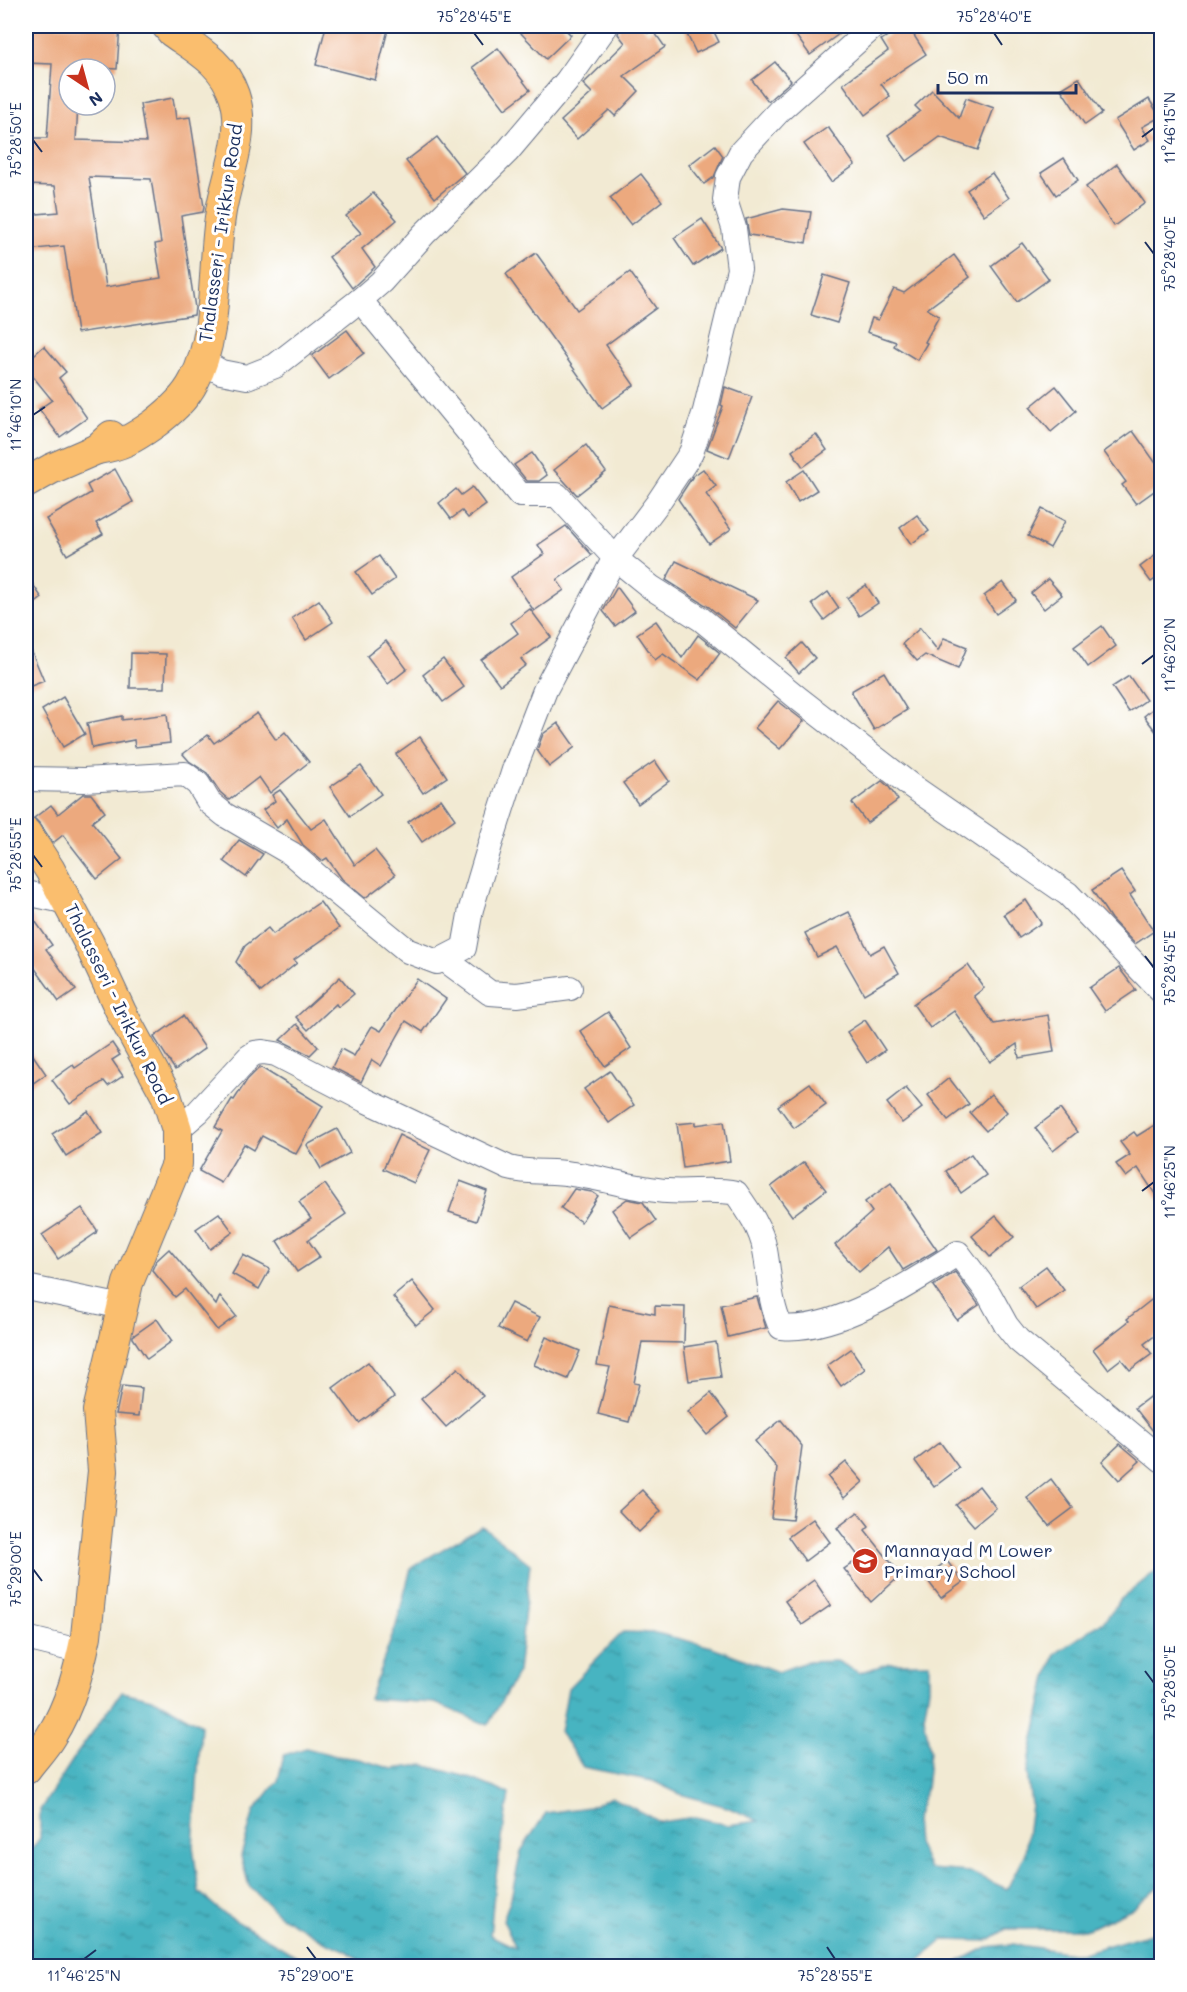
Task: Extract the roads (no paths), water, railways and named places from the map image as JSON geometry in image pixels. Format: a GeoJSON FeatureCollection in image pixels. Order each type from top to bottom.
{"type":"FeatureCollection","features":[{"type":"Feature","properties":{"kind":"main road","name":"Thalasseri - Irikkur Road"},"geometry":{"type":"LineString","coordinates":[[26,483],[51,469],[97,449],[108,438],[174,389],[202,361],[210,327],[220,212],[239,128],[234,96],[220,68],[167,26]]}},
{"type":"Feature","properties":{"kind":"main road","name":"Thalasseri - Irikkur Road"},"geometry":{"type":"LineString","coordinates":[[26,833],[50,870],[89,943],[122,1014],[166,1095],[177,1130],[177,1164],[128,1283],[98,1411],[103,1470],[83,1652],[72,1693],[51,1736],[28,1760]]}},
{"type":"Feature","properties":{"kind":"street"},"geometry":{"type":"LineString","coordinates":[[202,361],[221,372],[247,377],[275,366],[360,300],[381,282],[424,234],[507,152],[567,81],[606,26]]}},
{"type":"Feature","properties":{"kind":"street"},"geometry":{"type":"LineString","coordinates":[[26,779],[84,780],[186,774],[198,784],[209,802],[217,809],[292,854],[408,951],[437,962],[464,948],[471,909],[490,845],[514,770],[541,700],[616,559],[691,453],[705,411],[739,269],[734,228],[725,200],[728,177],[741,152],[780,110],[874,26]]}},
{"type":"Feature","properties":{"kind":"street"},"geometry":{"type":"LineString","coordinates":[[360,300],[520,495],[557,495],[616,559],[652,588],[702,619],[910,784],[1068,894],[1161,992]]}},
{"type":"Feature","properties":{"kind":"street"},"geometry":{"type":"LineString","coordinates":[[26,893],[68,902]]}},
{"type":"Feature","properties":{"kind":"street"},"geometry":{"type":"LineString","coordinates":[[444,958],[490,993],[517,995],[570,988]]}},
{"type":"Feature","properties":{"kind":"street"},"geometry":{"type":"LineString","coordinates":[[177,1130],[198,1112],[239,1066],[255,1053],[263,1052],[276,1054],[365,1100],[509,1168],[524,1172],[573,1174],[667,1191],[718,1190],[736,1193],[753,1217],[765,1248],[775,1314],[782,1327],[798,1329],[830,1321],[876,1302],[958,1253],[989,1294],[1006,1325],[1018,1340],[1161,1460]]}},
{"type":"Feature","properties":{"kind":"street"},"geometry":{"type":"LineString","coordinates":[[26,1287],[123,1307]]}},
{"type":"Feature","properties":{"kind":"street"},"geometry":{"type":"LineString","coordinates":[[26,1638],[83,1652]]}},
{"type":"Feature","properties":{"kind":"water"},"geometry":{"type":"Polygon","coordinates":[[[482,1526],[530,1564],[518,1672],[488,1725],[435,1703],[369,1699],[396,1626],[411,1568],[482,1526]]]}},
{"type":"Feature","properties":{"kind":"water"},"geometry":{"type":"Polygon","coordinates":[[[1161,1567],[1161,1884],[1133,1908],[1088,1929],[1006,1929],[987,1941],[943,1940],[913,1966],[366,1966],[347,1951],[324,1941],[279,1915],[249,1886],[241,1856],[254,1811],[278,1781],[284,1755],[306,1748],[393,1769],[423,1765],[467,1777],[509,1794],[495,1883],[490,1935],[516,1948],[503,1920],[511,1898],[521,1851],[546,1813],[589,1807],[612,1797],[660,1822],[696,1817],[727,1825],[759,1821],[727,1807],[680,1794],[653,1781],[583,1767],[560,1732],[568,1688],[623,1632],[656,1633],[712,1647],[778,1672],[806,1662],[837,1661],[859,1673],[890,1663],[929,1663],[929,1688],[924,1717],[930,1751],[926,1789],[915,1820],[917,1843],[929,1869],[969,1872],[1007,1889],[1025,1853],[1031,1804],[1027,1772],[1046,1681],[1055,1654],[1105,1620],[1121,1599],[1161,1567]]]}},
{"type":"Feature","properties":{"kind":"water"},"geometry":{"type":"Polygon","coordinates":[[[122,1692],[156,1700],[201,1725],[193,1846],[199,1892],[224,1914],[314,1966],[26,1966],[26,1857],[40,1838],[40,1810],[78,1752],[122,1692]]]}},
{"type":"Feature","properties":{"kind":"water"},"geometry":{"type":"Polygon","coordinates":[[[1161,1930],[1161,1966],[950,1966],[987,1947],[1013,1944],[1079,1954],[1161,1930]]]}},
{"type":"Feature","properties":{"kind":"place","name":"Mannayad M Lower Primary School"},"geometry":{"type":"Point","coordinates":[865,1561]}}]}
